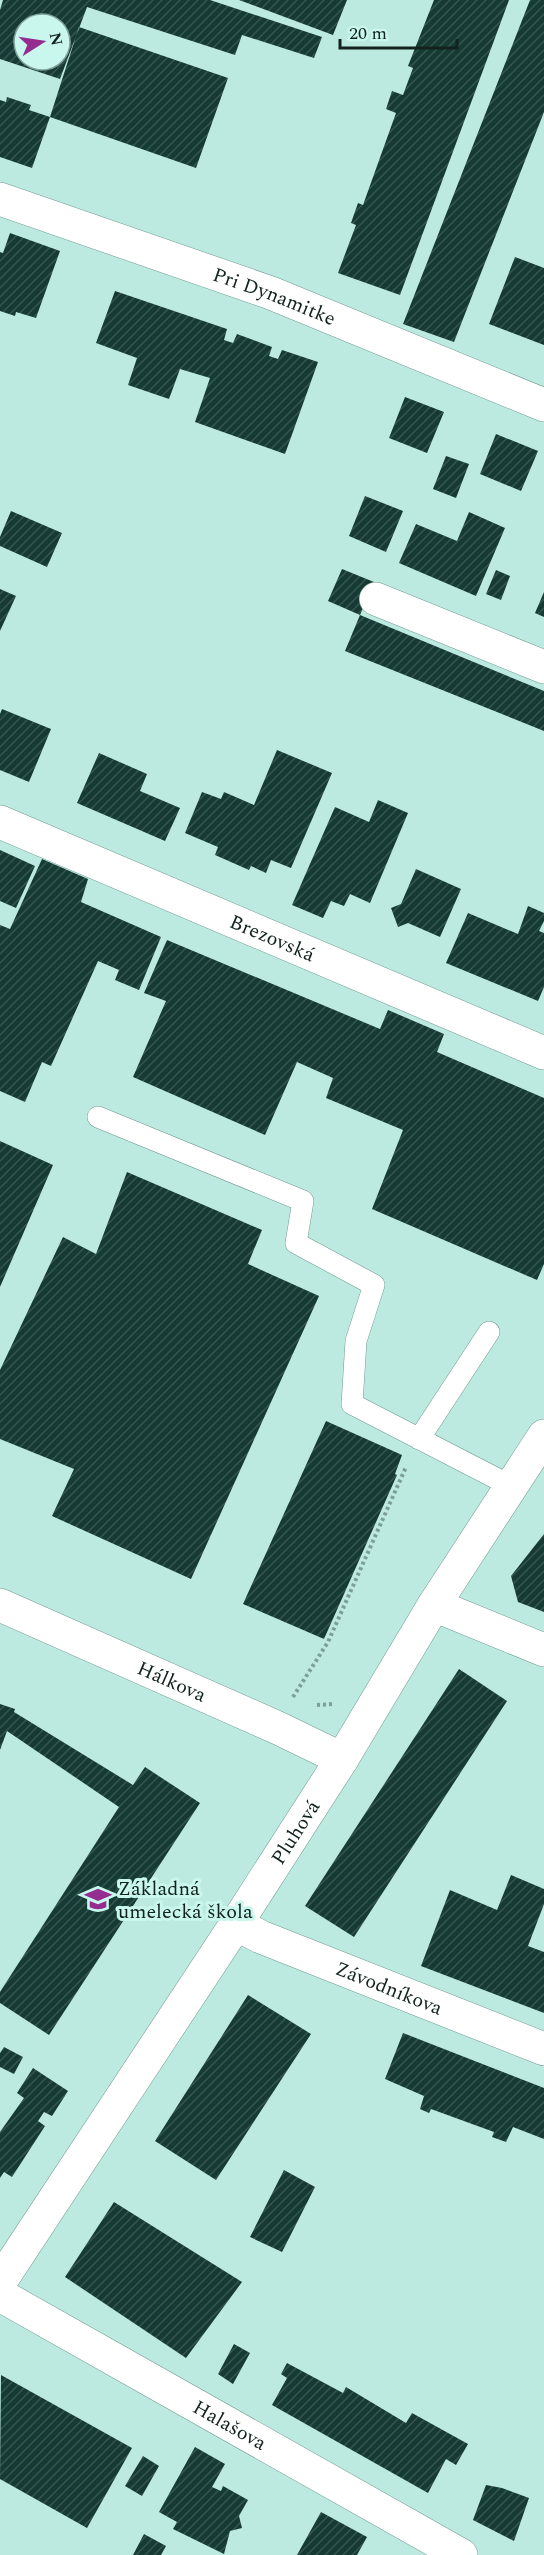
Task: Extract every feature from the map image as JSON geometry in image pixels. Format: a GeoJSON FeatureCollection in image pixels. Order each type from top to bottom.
{"type":"FeatureCollection","features":[{"type":"Feature","properties":{"kind":"street","name":"Pri Dynamitke"},"geometry":{"type":"LineString","coordinates":[[0,199],[271,293],[544,405]]}},
{"type":"Feature","properties":{"kind":"street"},"geometry":{"type":"LineString","coordinates":[[376,599],[544,667]]}},
{"type":"Feature","properties":{"kind":"street","name":"Brezovská"},"geometry":{"type":"LineString","coordinates":[[0,822],[544,1053]]}},
{"type":"Feature","properties":{"kind":"street","name":"Pluhová"},"geometry":{"type":"LineString","coordinates":[[0,2282],[237,1924],[342,1759],[434,1605],[544,1436]]}},
{"type":"Feature","properties":{"kind":"street","name":"Hálkova"},"geometry":{"type":"LineString","coordinates":[[0,1605],[278,1728],[342,1759]]}},
{"type":"Feature","properties":{"kind":"street"},"geometry":{"type":"LineString","coordinates":[[434,1605],[544,1650]]}},
{"type":"Feature","properties":{"kind":"street","name":"Závodníkova"},"geometry":{"type":"LineString","coordinates":[[237,1924],[261,1937],[544,2049]]}},
{"type":"Feature","properties":{"kind":"street","name":"Halašova"},"geometry":{"type":"LineString","coordinates":[[0,2295],[461,2555]]}},
{"type":"Feature","properties":{"kind":"lane"},"geometry":{"type":"LineString","coordinates":[[98,1117],[303,1201],[296,1244],[374,1285],[356,1341],[352,1404],[511,1486]]}},
{"type":"Feature","properties":{"kind":"lane"},"geometry":{"type":"LineString","coordinates":[[419,1439],[489,1332]]}},
{"type":"Feature","properties":{"kind":"path"},"geometry":{"type":"LineString","coordinates":[[293,1696],[328,1642],[419,1439]]}},
{"type":"Feature","properties":{"kind":"building"},"geometry":{"type":"Polygon","coordinates":[[[3,0],[210,0],[322,37],[314,58],[242,35],[235,55],[87,7],[72,47],[72,12],[12,12],[12,63],[0,59],[0,10],[3,0]]]}},
{"type":"Feature","properties":{"kind":"building"},"geometry":{"type":"Polygon","coordinates":[[[239,0],[347,0],[333,35],[239,0]]]}},
{"type":"Feature","properties":{"kind":"building"},"geometry":{"type":"Polygon","coordinates":[[[434,0],[509,0],[400,295],[338,273],[356,225],[351,223],[358,203],[363,205],[396,113],[386,109],[392,91],[403,95],[413,68],[408,66],[434,0]]]}},
{"type":"Feature","properties":{"kind":"building"},"geometry":{"type":"Polygon","coordinates":[[[530,0],[544,0],[544,112],[454,342],[403,324],[530,0]]]}},
{"type":"Feature","properties":{"kind":"building"},"geometry":{"type":"Polygon","coordinates":[[[79,27],[228,78],[196,168],[50,117],[64,72],[72,72],[72,49],[79,27]]]}},
{"type":"Feature","properties":{"kind":"building"},"geometry":{"type":"Polygon","coordinates":[[[39,72],[63,72],[60,79],[39,72]]]}},
{"type":"Feature","properties":{"kind":"building"},"geometry":{"type":"Polygon","coordinates":[[[7,97],[31,105],[29,110],[50,117],[32,168],[0,157],[0,100],[6,102],[7,97]]]}},
{"type":"Feature","properties":{"kind":"building"},"geometry":{"type":"Polygon","coordinates":[[[10,233],[60,251],[36,318],[16,312],[15,316],[0,311],[0,252],[3,253],[10,233]]]}},
{"type":"Feature","properties":{"kind":"building"},"geometry":{"type":"Polygon","coordinates":[[[515,257],[544,268],[544,345],[489,324],[515,257]]]}},
{"type":"Feature","properties":{"kind":"building"},"geometry":{"type":"Polygon","coordinates":[[[115,291],[227,329],[224,340],[233,343],[237,334],[272,347],[269,356],[278,359],[282,350],[318,362],[285,454],[195,422],[210,378],[180,369],[169,399],[128,385],[137,358],[96,343],[115,291]]]}},
{"type":"Feature","properties":{"kind":"building"},"geometry":{"type":"Polygon","coordinates":[[[405,397],[444,412],[427,453],[389,438],[405,397]]]}},
{"type":"Feature","properties":{"kind":"building"},"geometry":{"type":"Polygon","coordinates":[[[496,434],[538,451],[521,491],[480,474],[496,434]]]}},
{"type":"Feature","properties":{"kind":"building"},"geometry":{"type":"Polygon","coordinates":[[[446,456],[469,464],[456,498],[433,489],[446,456]]]}},
{"type":"Feature","properties":{"kind":"building"},"geometry":{"type":"Polygon","coordinates":[[[365,496],[403,511],[386,552],[349,536],[365,496]]]}},
{"type":"Feature","properties":{"kind":"building"},"geometry":{"type":"Polygon","coordinates":[[[11,511],[62,533],[47,567],[0,546],[0,537],[11,511]]]}},
{"type":"Feature","properties":{"kind":"building"},"geometry":{"type":"Polygon","coordinates":[[[469,512],[505,528],[476,596],[399,563],[416,524],[457,541],[469,512]]]}},
{"type":"Feature","properties":{"kind":"building"},"geometry":{"type":"Polygon","coordinates":[[[342,569],[374,582],[360,615],[328,601],[342,569]]]}},
{"type":"Feature","properties":{"kind":"building"},"geometry":{"type":"Polygon","coordinates":[[[496,570],[510,576],[501,600],[486,594],[496,570]]]}},
{"type":"Feature","properties":{"kind":"building"},"geometry":{"type":"Polygon","coordinates":[[[0,589],[16,596],[0,631],[0,589]]]}},
{"type":"Feature","properties":{"kind":"building"},"geometry":{"type":"Polygon","coordinates":[[[544,592],[544,617],[535,613],[544,592]]]}},
{"type":"Feature","properties":{"kind":"building"},"geometry":{"type":"Polygon","coordinates":[[[360,615],[544,691],[544,731],[345,651],[360,615]]]}},
{"type":"Feature","properties":{"kind":"building"},"geometry":{"type":"Polygon","coordinates":[[[2,709],[51,729],[29,782],[0,770],[0,714],[2,709]]]}},
{"type":"Feature","properties":{"kind":"building"},"geometry":{"type":"Polygon","coordinates":[[[277,750],[332,773],[291,868],[271,860],[266,873],[251,866],[249,870],[215,855],[218,847],[185,833],[202,792],[221,799],[224,792],[254,805],[277,750]]]}},
{"type":"Feature","properties":{"kind":"building"},"geometry":{"type":"Polygon","coordinates":[[[99,753],[147,774],[140,791],[180,808],[165,841],[77,803],[99,753]]]}},
{"type":"Feature","properties":{"kind":"building"},"geometry":{"type":"Polygon","coordinates":[[[378,800],[408,813],[370,903],[350,894],[344,906],[331,901],[323,918],[292,905],[335,807],[369,822],[378,800]]]}},
{"type":"Feature","properties":{"kind":"building"},"geometry":{"type":"Polygon","coordinates":[[[0,850],[35,866],[16,908],[0,901],[0,850]]]}},
{"type":"Feature","properties":{"kind":"building"},"geometry":{"type":"Polygon","coordinates":[[[42,859],[88,879],[81,902],[161,937],[139,990],[115,980],[119,970],[98,961],[51,1066],[42,1062],[25,1102],[0,1091],[0,925],[10,929],[42,859]]]}},
{"type":"Feature","properties":{"kind":"building"},"geometry":{"type":"Polygon","coordinates":[[[416,869],[461,889],[440,937],[408,923],[398,927],[391,908],[401,904],[416,869]]]}},
{"type":"Feature","properties":{"kind":"building"},"geometry":{"type":"Polygon","coordinates":[[[528,906],[544,913],[544,921],[539,931],[544,933],[544,987],[538,1001],[446,963],[468,913],[518,934],[528,906]]]}},
{"type":"Feature","properties":{"kind":"building"},"geometry":{"type":"Polygon","coordinates":[[[167,940],[380,1029],[388,1010],[444,1034],[437,1052],[544,1098],[544,1264],[537,1280],[372,1209],[403,1130],[326,1098],[333,1078],[297,1062],[265,1135],[133,1077],[166,1001],[144,993],[167,940]]]}},
{"type":"Feature","properties":{"kind":"building"},"geometry":{"type":"Polygon","coordinates":[[[0,1141],[53,1165],[0,1287],[0,1141]]]}},
{"type":"Feature","properties":{"kind":"building"},"geometry":{"type":"Polygon","coordinates":[[[127,1172],[262,1230],[248,1264],[319,1296],[191,1579],[52,1516],[74,1469],[0,1439],[0,1370],[63,1237],[96,1254],[127,1172]]]}},
{"type":"Feature","properties":{"kind":"building"},"geometry":{"type":"Polygon","coordinates":[[[326,1421],[402,1455],[395,1474],[397,1475],[324,1639],[243,1604],[326,1421]]]}},
{"type":"Feature","properties":{"kind":"building"},"geometry":{"type":"Polygon","coordinates":[[[544,1534],[544,1612],[518,1602],[511,1576],[544,1534]]]}},
{"type":"Feature","properties":{"kind":"building"},"geometry":{"type":"Polygon","coordinates":[[[459,1669],[507,1701],[354,1937],[305,1906],[459,1669]]]}},
{"type":"Feature","properties":{"kind":"building","name":"Základná umelecká škola"},"geometry":{"type":"Polygon","coordinates":[[[0,1704],[15,1709],[14,1712],[133,1785],[145,1767],[200,1803],[49,2035],[0,2003],[0,1992],[119,1807],[7,1731],[0,1750],[0,1704]]]}},
{"type":"Feature","properties":{"kind":"building"},"geometry":{"type":"Polygon","coordinates":[[[511,1875],[544,1889],[544,1904],[528,1946],[544,1952],[544,2013],[421,1966],[450,1890],[497,1910],[511,1875]]]}},
{"type":"Feature","properties":{"kind":"building"},"geometry":{"type":"Polygon","coordinates":[[[248,1995],[311,2034],[216,2180],[155,2141],[248,1995]]]}},
{"type":"Feature","properties":{"kind":"building"},"geometry":{"type":"Polygon","coordinates":[[[403,2033],[544,2088],[544,2139],[513,2127],[506,2142],[492,2137],[494,2132],[431,2109],[429,2113],[420,2109],[424,2096],[385,2079],[403,2033]]]}},
{"type":"Feature","properties":{"kind":"building"},"geometry":{"type":"Polygon","coordinates":[[[4,2047],[23,2057],[14,2074],[0,2067],[0,2053],[4,2047]]]}},
{"type":"Feature","properties":{"kind":"building"},"geometry":{"type":"Polygon","coordinates":[[[33,2068],[68,2091],[52,2116],[44,2112],[38,2121],[45,2126],[12,2177],[4,2172],[0,2178],[0,2132],[24,2098],[17,2093],[33,2068]]]}},
{"type":"Feature","properties":{"kind":"building"},"geometry":{"type":"Polygon","coordinates":[[[284,2170],[315,2187],[282,2252],[250,2237],[284,2170]]]}},
{"type":"Feature","properties":{"kind":"building"},"geometry":{"type":"Polygon","coordinates":[[[114,2202],[242,2282],[186,2358],[65,2277],[114,2202]]]}},
{"type":"Feature","properties":{"kind":"building"},"geometry":{"type":"Polygon","coordinates":[[[234,2344],[250,2353],[233,2384],[218,2374],[234,2344]]]}},
{"type":"Feature","properties":{"kind":"building"},"geometry":{"type":"Polygon","coordinates":[[[287,2363],[343,2393],[346,2387],[406,2423],[412,2413],[468,2444],[456,2465],[446,2459],[428,2493],[272,2405],[287,2378],[281,2374],[287,2363]]]}},
{"type":"Feature","properties":{"kind":"building"},"geometry":{"type":"Polygon","coordinates":[[[1,2375],[132,2448],[87,2528],[0,2479],[1,2375]]]}},
{"type":"Feature","properties":{"kind":"building"},"geometry":{"type":"Polygon","coordinates":[[[195,2447],[225,2464],[212,2487],[221,2491],[223,2486],[248,2500],[239,2516],[242,2528],[230,2531],[224,2554],[173,2529],[177,2522],[159,2512],[195,2447]]]}},
{"type":"Feature","properties":{"kind":"building"},"geometry":{"type":"Polygon","coordinates":[[[143,2456],[159,2466],[142,2496],[125,2486],[143,2456]]]}},
{"type":"Feature","properties":{"kind":"building"},"geometry":{"type":"Polygon","coordinates":[[[486,2485],[529,2498],[514,2541],[473,2520],[486,2485]]]}},
{"type":"Feature","properties":{"kind":"building"},"geometry":{"type":"Polygon","coordinates":[[[321,2512],[367,2537],[357,2555],[297,2555],[321,2512]]]}},
{"type":"Feature","properties":{"kind":"building"},"geometry":{"type":"Polygon","coordinates":[[[144,2534],[166,2546],[161,2555],[133,2555],[144,2534]]]}},
{"type":"Feature","properties":{"kind":"place","name":"Základná umelecká škola"},"geometry":{"type":"Point","coordinates":[98,1899]}}]}
